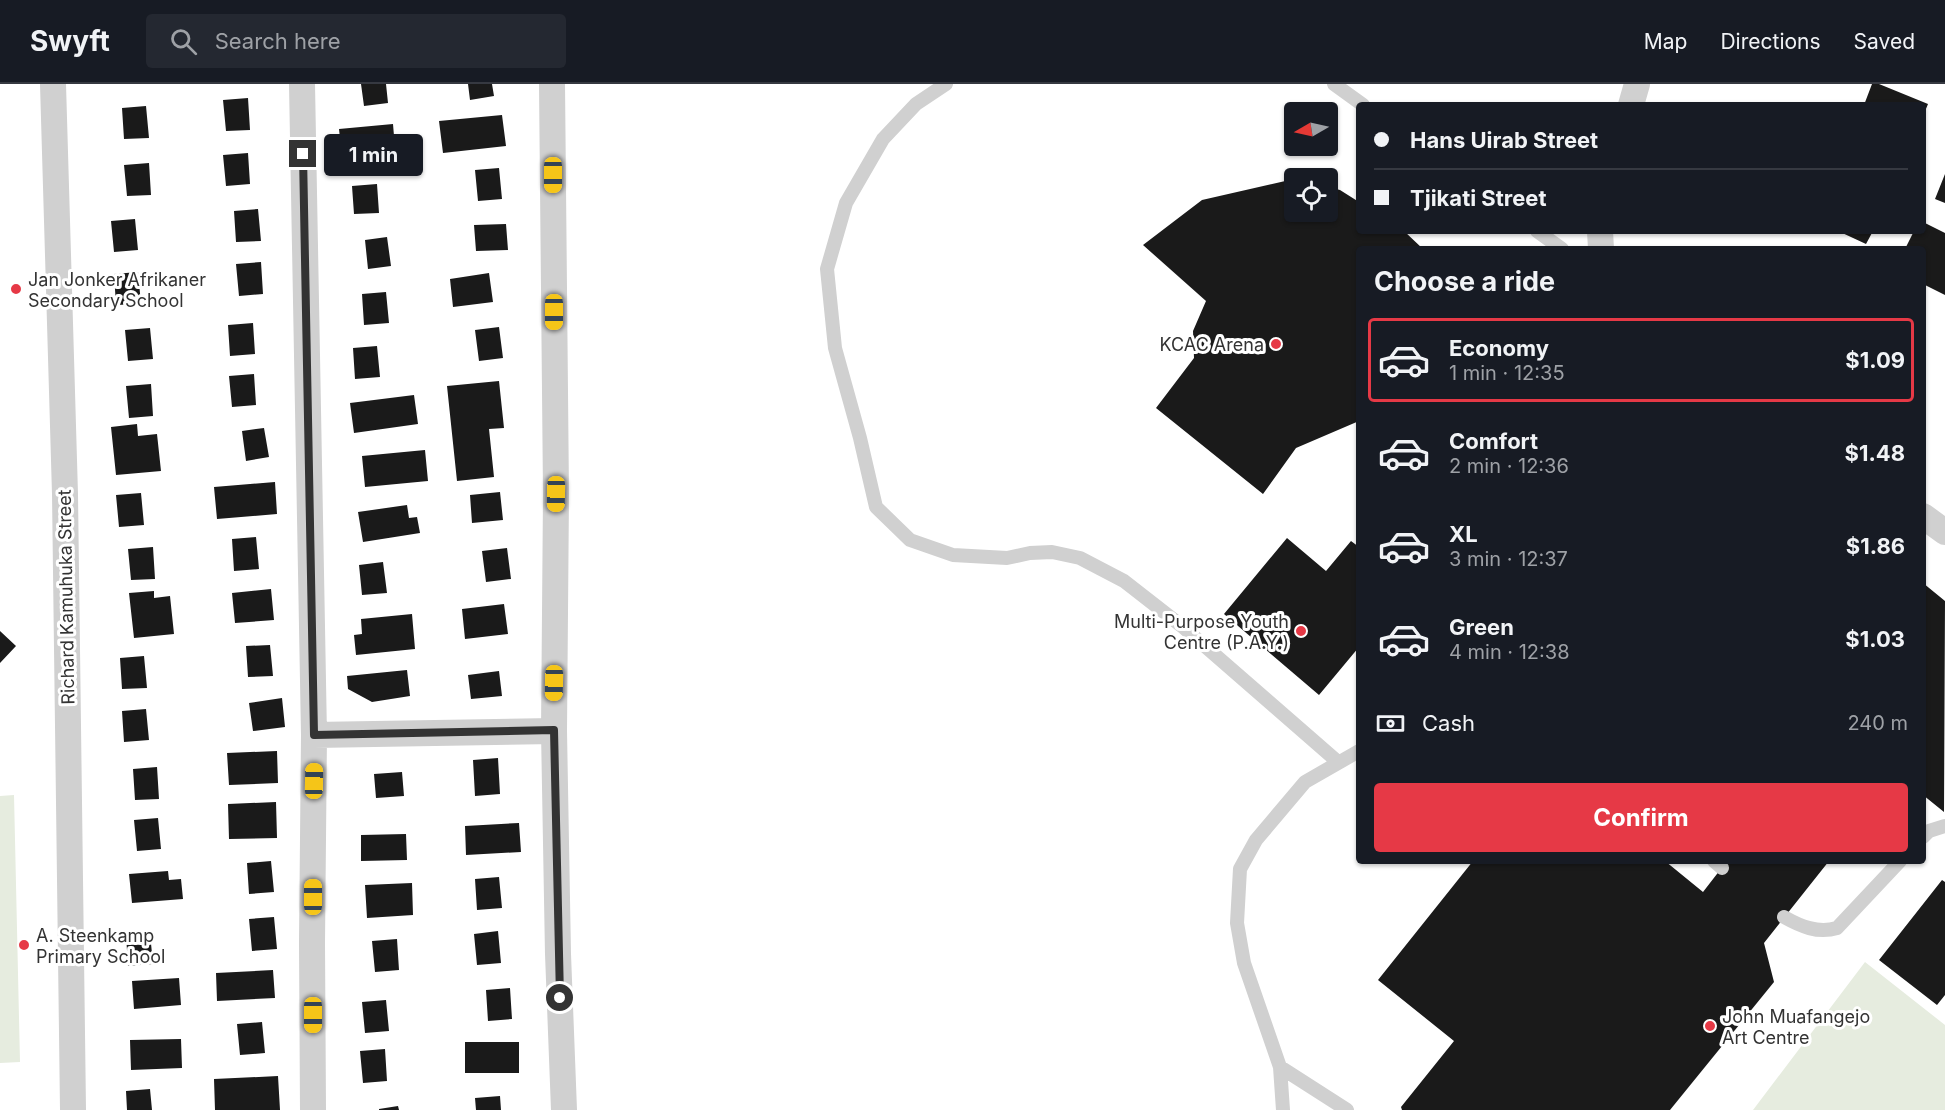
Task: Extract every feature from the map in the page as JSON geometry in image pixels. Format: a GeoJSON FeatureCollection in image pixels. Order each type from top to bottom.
{"type":"FeatureCollection","features":[{"type":"Feature","properties":{"kind":"street","name":"Richard Kamuhuka Street"},"geometry":{"type":"LineString","coordinates":[[53,84],[65,494],[74,1110]]}},
{"type":"Feature","properties":{"kind":"street"},"geometry":{"type":"LineString","coordinates":[[302,84],[314,735],[312,932],[314,1110]]}},
{"type":"Feature","properties":{"kind":"street"},"geometry":{"type":"LineString","coordinates":[[552,84],[556,494],[554,730],[558,954],[564,1110]]}},
{"type":"Feature","properties":{"kind":"street"},"geometry":{"type":"LineString","coordinates":[[1632,102],[1637,84]]}},
{"type":"Feature","properties":{"kind":"street"},"geometry":{"type":"LineString","coordinates":[[1926,518],[1945,532]]}},
{"type":"Feature","properties":{"kind":"street"},"geometry":{"type":"LineString","coordinates":[[314,735],[554,730]]}},
{"type":"Feature","properties":{"kind":"lane"},"geometry":{"type":"LineString","coordinates":[[946,84],[916,104],[883,140],[846,203],[827,269],[835,348],[876,507],[910,540],[953,555],[1007,558],[1030,553],[1052,552],[1080,558],[1124,581],[1183,627],[1338,762]]}},
{"type":"Feature","properties":{"kind":"lane"},"geometry":{"type":"LineString","coordinates":[[1334,84],[1359,102]]}},
{"type":"Feature","properties":{"kind":"lane"},"geometry":{"type":"LineString","coordinates":[[1541,234],[1558,246]]}},
{"type":"Feature","properties":{"kind":"lane"},"geometry":{"type":"LineString","coordinates":[[1283,1110],[1280,1067],[1244,963],[1237,923],[1240,869],[1256,840],[1305,782],[1356,753]]}},
{"type":"Feature","properties":{"kind":"lane"},"geometry":{"type":"LineString","coordinates":[[1926,831],[1945,826]]}},
{"type":"Feature","properties":{"kind":"lane"},"geometry":{"type":"LineString","coordinates":[[1784,917],[1799,926],[1830,930],[1837,928],[1897,864]]}},
{"type":"Feature","properties":{"kind":"lane"},"geometry":{"type":"LineString","coordinates":[[1280,1067],[1347,1110]]}},
{"type":"Feature","properties":{"kind":"shaded area"},"geometry":{"type":"Polygon","coordinates":[[[14,795],[20,1062],[0,1063],[0,796],[14,795]]]}},
{"type":"Feature","properties":{"kind":"shaded area"},"geometry":{"type":"Polygon","coordinates":[[[1865,962],[1945,1025],[1945,1110],[1753,1110],[1865,962]]]}},
{"type":"Feature","properties":{"kind":"building"},"geometry":{"type":"Polygon","coordinates":[[[361,84],[386,84],[388,103],[364,106],[361,84]]]}},
{"type":"Feature","properties":{"kind":"building"},"geometry":{"type":"Polygon","coordinates":[[[468,84],[492,84],[494,96],[470,100],[468,84]]]}},
{"type":"Feature","properties":{"kind":"building"},"geometry":{"type":"Polygon","coordinates":[[[1872,84],[1879,84],[1923,102],[1865,102],[1872,84]]]}},
{"type":"Feature","properties":{"kind":"building"},"geometry":{"type":"Polygon","coordinates":[[[248,98],[250,130],[226,131],[223,100],[248,98]]]}},
{"type":"Feature","properties":{"kind":"building"},"geometry":{"type":"Polygon","coordinates":[[[146,106],[149,138],[124,139],[122,108],[146,106]]]}},
{"type":"Feature","properties":{"kind":"building"},"geometry":{"type":"Polygon","coordinates":[[[502,115],[506,146],[443,153],[439,121],[502,115]]]}},
{"type":"Feature","properties":{"kind":"building"},"geometry":{"type":"Polygon","coordinates":[[[393,124],[396,160],[343,166],[339,129],[393,124]]]}},
{"type":"Feature","properties":{"kind":"building"},"geometry":{"type":"Polygon","coordinates":[[[248,153],[250,184],[226,186],[223,155],[248,153]]]}},
{"type":"Feature","properties":{"kind":"building"},"geometry":{"type":"Polygon","coordinates":[[[149,163],[151,195],[127,196],[124,165],[149,163]]]}},
{"type":"Feature","properties":{"kind":"building"},"geometry":{"type":"Polygon","coordinates":[[[499,168],[502,199],[478,201],[475,170],[499,168]]]}},
{"type":"Feature","properties":{"kind":"building"},"geometry":{"type":"Polygon","coordinates":[[[1945,174],[1945,203],[1935,199],[1945,174]]]}},
{"type":"Feature","properties":{"kind":"building","name":"KCAC Arena"},"geometry":{"type":"Polygon","coordinates":[[[1284,181],[1284,222],[1338,222],[1338,190],[1356,200],[1356,234],[1407,234],[1420,246],[1356,246],[1356,422],[1296,448],[1263,494],[1156,408],[1194,358],[1193,331],[1206,301],[1143,245],[1202,200],[1284,181]]]}},
{"type":"Feature","properties":{"kind":"building"},"geometry":{"type":"Polygon","coordinates":[[[377,184],[379,213],[354,214],[352,186],[377,184]]]}},
{"type":"Feature","properties":{"kind":"building"},"geometry":{"type":"Polygon","coordinates":[[[258,209],[261,241],[236,242],[234,211],[258,209]]]}},
{"type":"Feature","properties":{"kind":"building"},"geometry":{"type":"Polygon","coordinates":[[[135,219],[138,250],[114,252],[111,221],[135,219]]]}},
{"type":"Feature","properties":{"kind":"building"},"geometry":{"type":"Polygon","coordinates":[[[506,224],[508,250],[476,251],[474,225],[506,224]]]}},
{"type":"Feature","properties":{"kind":"building"},"geometry":{"type":"Polygon","coordinates":[[[1926,224],[1945,233],[1945,295],[1926,286],[1926,246],[1906,246],[1912,234],[1926,234],[1926,224]]]}},
{"type":"Feature","properties":{"kind":"building"},"geometry":{"type":"Polygon","coordinates":[[[1844,234],[1871,234],[1866,244],[1844,234]]]}},
{"type":"Feature","properties":{"kind":"building"},"geometry":{"type":"Polygon","coordinates":[[[387,237],[391,266],[368,269],[365,240],[387,237]]]}},
{"type":"Feature","properties":{"kind":"building"},"geometry":{"type":"Polygon","coordinates":[[[261,262],[263,294],[239,296],[236,264],[261,262]]]}},
{"type":"Feature","properties":{"kind":"building"},"geometry":{"type":"Polygon","coordinates":[[[138,272],[141,304],[116,305],[114,274],[138,272]]]}},
{"type":"Feature","properties":{"kind":"building"},"geometry":{"type":"Polygon","coordinates":[[[489,273],[493,302],[453,307],[450,279],[489,273]]]}},
{"type":"Feature","properties":{"kind":"building"},"geometry":{"type":"Polygon","coordinates":[[[386,292],[389,323],[364,325],[362,294],[386,292]]]}},
{"type":"Feature","properties":{"kind":"building"},"geometry":{"type":"Polygon","coordinates":[[[253,323],[255,354],[230,356],[228,325],[253,323]]]}},
{"type":"Feature","properties":{"kind":"building"},"geometry":{"type":"Polygon","coordinates":[[[499,327],[503,358],[479,361],[475,330],[499,327]]]}},
{"type":"Feature","properties":{"kind":"building"},"geometry":{"type":"Polygon","coordinates":[[[150,328],[153,359],[128,361],[125,330],[150,328]]]}},
{"type":"Feature","properties":{"kind":"building"},"geometry":{"type":"Polygon","coordinates":[[[377,346],[380,377],[355,379],[353,348],[377,346]]]}},
{"type":"Feature","properties":{"kind":"building"},"geometry":{"type":"Polygon","coordinates":[[[254,374],[256,405],[232,407],[229,376],[254,374]]]}},
{"type":"Feature","properties":{"kind":"building"},"geometry":{"type":"Polygon","coordinates":[[[499,381],[504,428],[489,429],[494,477],[457,481],[447,386],[499,381]]]}},
{"type":"Feature","properties":{"kind":"building"},"geometry":{"type":"Polygon","coordinates":[[[151,384],[153,416],[129,418],[126,386],[151,384]]]}},
{"type":"Feature","properties":{"kind":"building"},"geometry":{"type":"Polygon","coordinates":[[[414,395],[418,424],[354,433],[350,403],[414,395]]]}},
{"type":"Feature","properties":{"kind":"building"},"geometry":{"type":"Polygon","coordinates":[[[137,424],[138,436],[157,434],[161,471],[116,475],[111,427],[137,424]]]}},
{"type":"Feature","properties":{"kind":"building"},"geometry":{"type":"Polygon","coordinates":[[[264,428],[269,457],[246,461],[242,431],[264,428]]]}},
{"type":"Feature","properties":{"kind":"building"},"geometry":{"type":"Polygon","coordinates":[[[425,450],[428,481],[365,487],[362,456],[425,450]]]}},
{"type":"Feature","properties":{"kind":"building"},"geometry":{"type":"Polygon","coordinates":[[[275,482],[277,514],[217,519],[214,487],[275,482]]]}},
{"type":"Feature","properties":{"kind":"building"},"geometry":{"type":"Polygon","coordinates":[[[500,492],[503,520],[472,523],[470,495],[500,492]]]}},
{"type":"Feature","properties":{"kind":"building"},"geometry":{"type":"Polygon","coordinates":[[[141,493],[144,525],[119,527],[116,495],[141,493]]]}},
{"type":"Feature","properties":{"kind":"building"},"geometry":{"type":"Polygon","coordinates":[[[407,505],[409,518],[417,517],[420,533],[363,542],[358,512],[407,505]]]}},
{"type":"Feature","properties":{"kind":"building"},"geometry":{"type":"Polygon","coordinates":[[[256,537],[259,569],[234,571],[232,539],[256,537]]]}},
{"type":"Feature","properties":{"kind":"building","name":"Multi-Purpose Youth Centre (P.A.Y.)"},"geometry":{"type":"Polygon","coordinates":[[[1287,538],[1326,571],[1351,541],[1356,545],[1356,651],[1319,695],[1224,614],[1287,538]]]}},
{"type":"Feature","properties":{"kind":"building"},"geometry":{"type":"Polygon","coordinates":[[[153,547],[155,579],[131,580],[128,549],[153,547]]]}},
{"type":"Feature","properties":{"kind":"building"},"geometry":{"type":"Polygon","coordinates":[[[507,548],[511,579],[486,582],[482,551],[507,548]]]}},
{"type":"Feature","properties":{"kind":"building"},"geometry":{"type":"Polygon","coordinates":[[[383,562],[387,593],[362,595],[359,565],[383,562]]]}},
{"type":"Feature","properties":{"kind":"building"},"geometry":{"type":"Polygon","coordinates":[[[1926,585],[1945,601],[1944,812],[1926,797],[1926,585]]]}},
{"type":"Feature","properties":{"kind":"building"},"geometry":{"type":"Polygon","coordinates":[[[271,589],[274,620],[235,623],[232,593],[271,589]]]}},
{"type":"Feature","properties":{"kind":"building"},"geometry":{"type":"Polygon","coordinates":[[[154,591],[154,598],[170,596],[174,634],[134,638],[129,593],[154,591]]]}},
{"type":"Feature","properties":{"kind":"building"},"geometry":{"type":"Polygon","coordinates":[[[504,604],[508,634],[465,639],[462,609],[504,604]]]}},
{"type":"Feature","properties":{"kind":"building"},"geometry":{"type":"Polygon","coordinates":[[[412,614],[415,649],[356,655],[354,635],[362,634],[361,619],[412,614]]]}},
{"type":"Feature","properties":{"kind":"building"},"geometry":{"type":"Polygon","coordinates":[[[0,631],[16,646],[0,663],[0,631]]]}},
{"type":"Feature","properties":{"kind":"building"},"geometry":{"type":"Polygon","coordinates":[[[270,645],[273,676],[248,677],[246,646],[270,645]]]}},
{"type":"Feature","properties":{"kind":"building"},"geometry":{"type":"Polygon","coordinates":[[[144,656],[147,688],[122,689],[120,658],[144,656]]]}},
{"type":"Feature","properties":{"kind":"building"},"geometry":{"type":"Polygon","coordinates":[[[407,670],[410,696],[372,702],[348,689],[347,676],[407,670]]]}},
{"type":"Feature","properties":{"kind":"building"},"geometry":{"type":"Polygon","coordinates":[[[499,671],[502,696],[471,699],[468,675],[499,671]]]}},
{"type":"Feature","properties":{"kind":"building"},"geometry":{"type":"Polygon","coordinates":[[[282,698],[285,727],[253,731],[249,703],[282,698]]]}},
{"type":"Feature","properties":{"kind":"building"},"geometry":{"type":"Polygon","coordinates":[[[146,709],[149,740],[124,742],[122,711],[146,709]]]}},
{"type":"Feature","properties":{"kind":"building"},"geometry":{"type":"Polygon","coordinates":[[[277,751],[278,783],[229,785],[227,753],[277,751]]]}},
{"type":"Feature","properties":{"kind":"building"},"geometry":{"type":"Polygon","coordinates":[[[498,758],[500,794],[475,796],[473,760],[498,758]]]}},
{"type":"Feature","properties":{"kind":"building"},"geometry":{"type":"Polygon","coordinates":[[[157,767],[159,799],[135,800],[133,769],[157,767]]]}},
{"type":"Feature","properties":{"kind":"building"},"geometry":{"type":"Polygon","coordinates":[[[402,772],[404,796],[376,798],[374,774],[402,772]]]}},
{"type":"Feature","properties":{"kind":"building"},"geometry":{"type":"Polygon","coordinates":[[[276,802],[277,838],[229,839],[228,804],[276,802]]]}},
{"type":"Feature","properties":{"kind":"building"},"geometry":{"type":"Polygon","coordinates":[[[158,818],[161,849],[137,851],[134,820],[158,818]]]}},
{"type":"Feature","properties":{"kind":"building"},"geometry":{"type":"Polygon","coordinates":[[[519,823],[521,852],[466,855],[465,826],[519,823]]]}},
{"type":"Feature","properties":{"kind":"building"},"geometry":{"type":"Polygon","coordinates":[[[406,834],[407,860],[361,861],[361,835],[406,834]]]}},
{"type":"Feature","properties":{"kind":"building"},"geometry":{"type":"Polygon","coordinates":[[[271,861],[274,892],[249,894],[247,863],[271,861]]]}},
{"type":"Feature","properties":{"kind":"building"},"geometry":{"type":"Polygon","coordinates":[[[1471,864],[1669,864],[1703,892],[1725,864],[1827,864],[1764,943],[1774,982],[1670,1110],[1402,1110],[1401,1107],[1454,1041],[1378,980],[1471,864]]]}},
{"type":"Feature","properties":{"kind":"building"},"geometry":{"type":"Polygon","coordinates":[[[168,871],[169,880],[181,879],[183,899],[132,903],[129,874],[168,871]]]}},
{"type":"Feature","properties":{"kind":"building"},"geometry":{"type":"Polygon","coordinates":[[[499,877],[502,908],[477,910],[475,879],[499,877]]]}},
{"type":"Feature","properties":{"kind":"building"},"geometry":{"type":"Polygon","coordinates":[[[1942,880],[1945,882],[1945,995],[1937,1005],[1879,960],[1942,880]]]}},
{"type":"Feature","properties":{"kind":"building"},"geometry":{"type":"Polygon","coordinates":[[[412,883],[413,915],[367,918],[365,885],[412,883]]]}},
{"type":"Feature","properties":{"kind":"building"},"geometry":{"type":"Polygon","coordinates":[[[274,917],[277,949],[252,951],[249,919],[274,917]]]}},
{"type":"Feature","properties":{"kind":"building"},"geometry":{"type":"Polygon","coordinates":[[[498,931],[501,963],[477,965],[474,934],[498,931]]]}},
{"type":"Feature","properties":{"kind":"building"},"geometry":{"type":"Polygon","coordinates":[[[150,933],[153,964],[128,966],[126,935],[150,933]]]}},
{"type":"Feature","properties":{"kind":"building"},"geometry":{"type":"Polygon","coordinates":[[[397,939],[399,970],[375,972],[372,941],[397,939]]]}},
{"type":"Feature","properties":{"kind":"building"},"geometry":{"type":"Polygon","coordinates":[[[273,970],[275,998],[217,1001],[216,973],[273,970]]]}},
{"type":"Feature","properties":{"kind":"building"},"geometry":{"type":"Polygon","coordinates":[[[179,978],[181,1005],[134,1009],[132,981],[179,978]]]}},
{"type":"Feature","properties":{"kind":"building"},"geometry":{"type":"Polygon","coordinates":[[[510,988],[512,1019],[488,1021],[486,990],[510,988]]]}},
{"type":"Feature","properties":{"kind":"building"},"geometry":{"type":"Polygon","coordinates":[[[386,1000],[389,1031],[365,1033],[362,1002],[386,1000]]]}},
{"type":"Feature","properties":{"kind":"building"},"geometry":{"type":"Polygon","coordinates":[[[262,1022],[265,1053],[240,1055],[237,1024],[262,1022]]]}},
{"type":"Feature","properties":{"kind":"building"},"geometry":{"type":"Polygon","coordinates":[[[181,1039],[182,1068],[131,1070],[130,1040],[181,1039]]]}},
{"type":"Feature","properties":{"kind":"building"},"geometry":{"type":"Polygon","coordinates":[[[465,1042],[519,1042],[519,1073],[465,1073],[465,1042]]]}},
{"type":"Feature","properties":{"kind":"building"},"geometry":{"type":"Polygon","coordinates":[[[385,1049],[387,1081],[363,1083],[360,1051],[385,1049]]]}},
{"type":"Feature","properties":{"kind":"building"},"geometry":{"type":"Polygon","coordinates":[[[278,1076],[280,1110],[215,1110],[214,1079],[278,1076]]]}},
{"type":"Feature","properties":{"kind":"building"},"geometry":{"type":"Polygon","coordinates":[[[150,1089],[152,1110],[127,1110],[126,1091],[150,1089]]]}},
{"type":"Feature","properties":{"kind":"building"},"geometry":{"type":"Polygon","coordinates":[[[500,1096],[501,1110],[476,1110],[475,1098],[500,1096]]]}},
{"type":"Feature","properties":{"kind":"building"},"geometry":{"type":"Polygon","coordinates":[[[398,1106],[399,1110],[379,1110],[379,1109],[398,1106]]]}},
{"type":"Feature","properties":{"kind":"place","name":"Jan Jonker Afrikaner Secondary School"},"geometry":{"type":"Point","coordinates":[16,289]}},
{"type":"Feature","properties":{"kind":"place","name":"KCAC Arena"},"geometry":{"type":"Point","coordinates":[1276,344]}},
{"type":"Feature","properties":{"kind":"place","name":"Multi-Purpose Youth Centre (P.A.Y.)"},"geometry":{"type":"Point","coordinates":[1301,631]}},
{"type":"Feature","properties":{"kind":"place","name":"A. Steenkamp Primary School"},"geometry":{"type":"Point","coordinates":[24,945]}},
{"type":"Feature","properties":{"kind":"place","name":"John Muafangejo Art Centre"},"geometry":{"type":"Point","coordinates":[1710,1026]}},
{"type":"Feature","properties":{"kind":"route"},"geometry":{"type":"LineString","coordinates":[[303,154],[314,735],[554,730],[560,998]]}}]}
